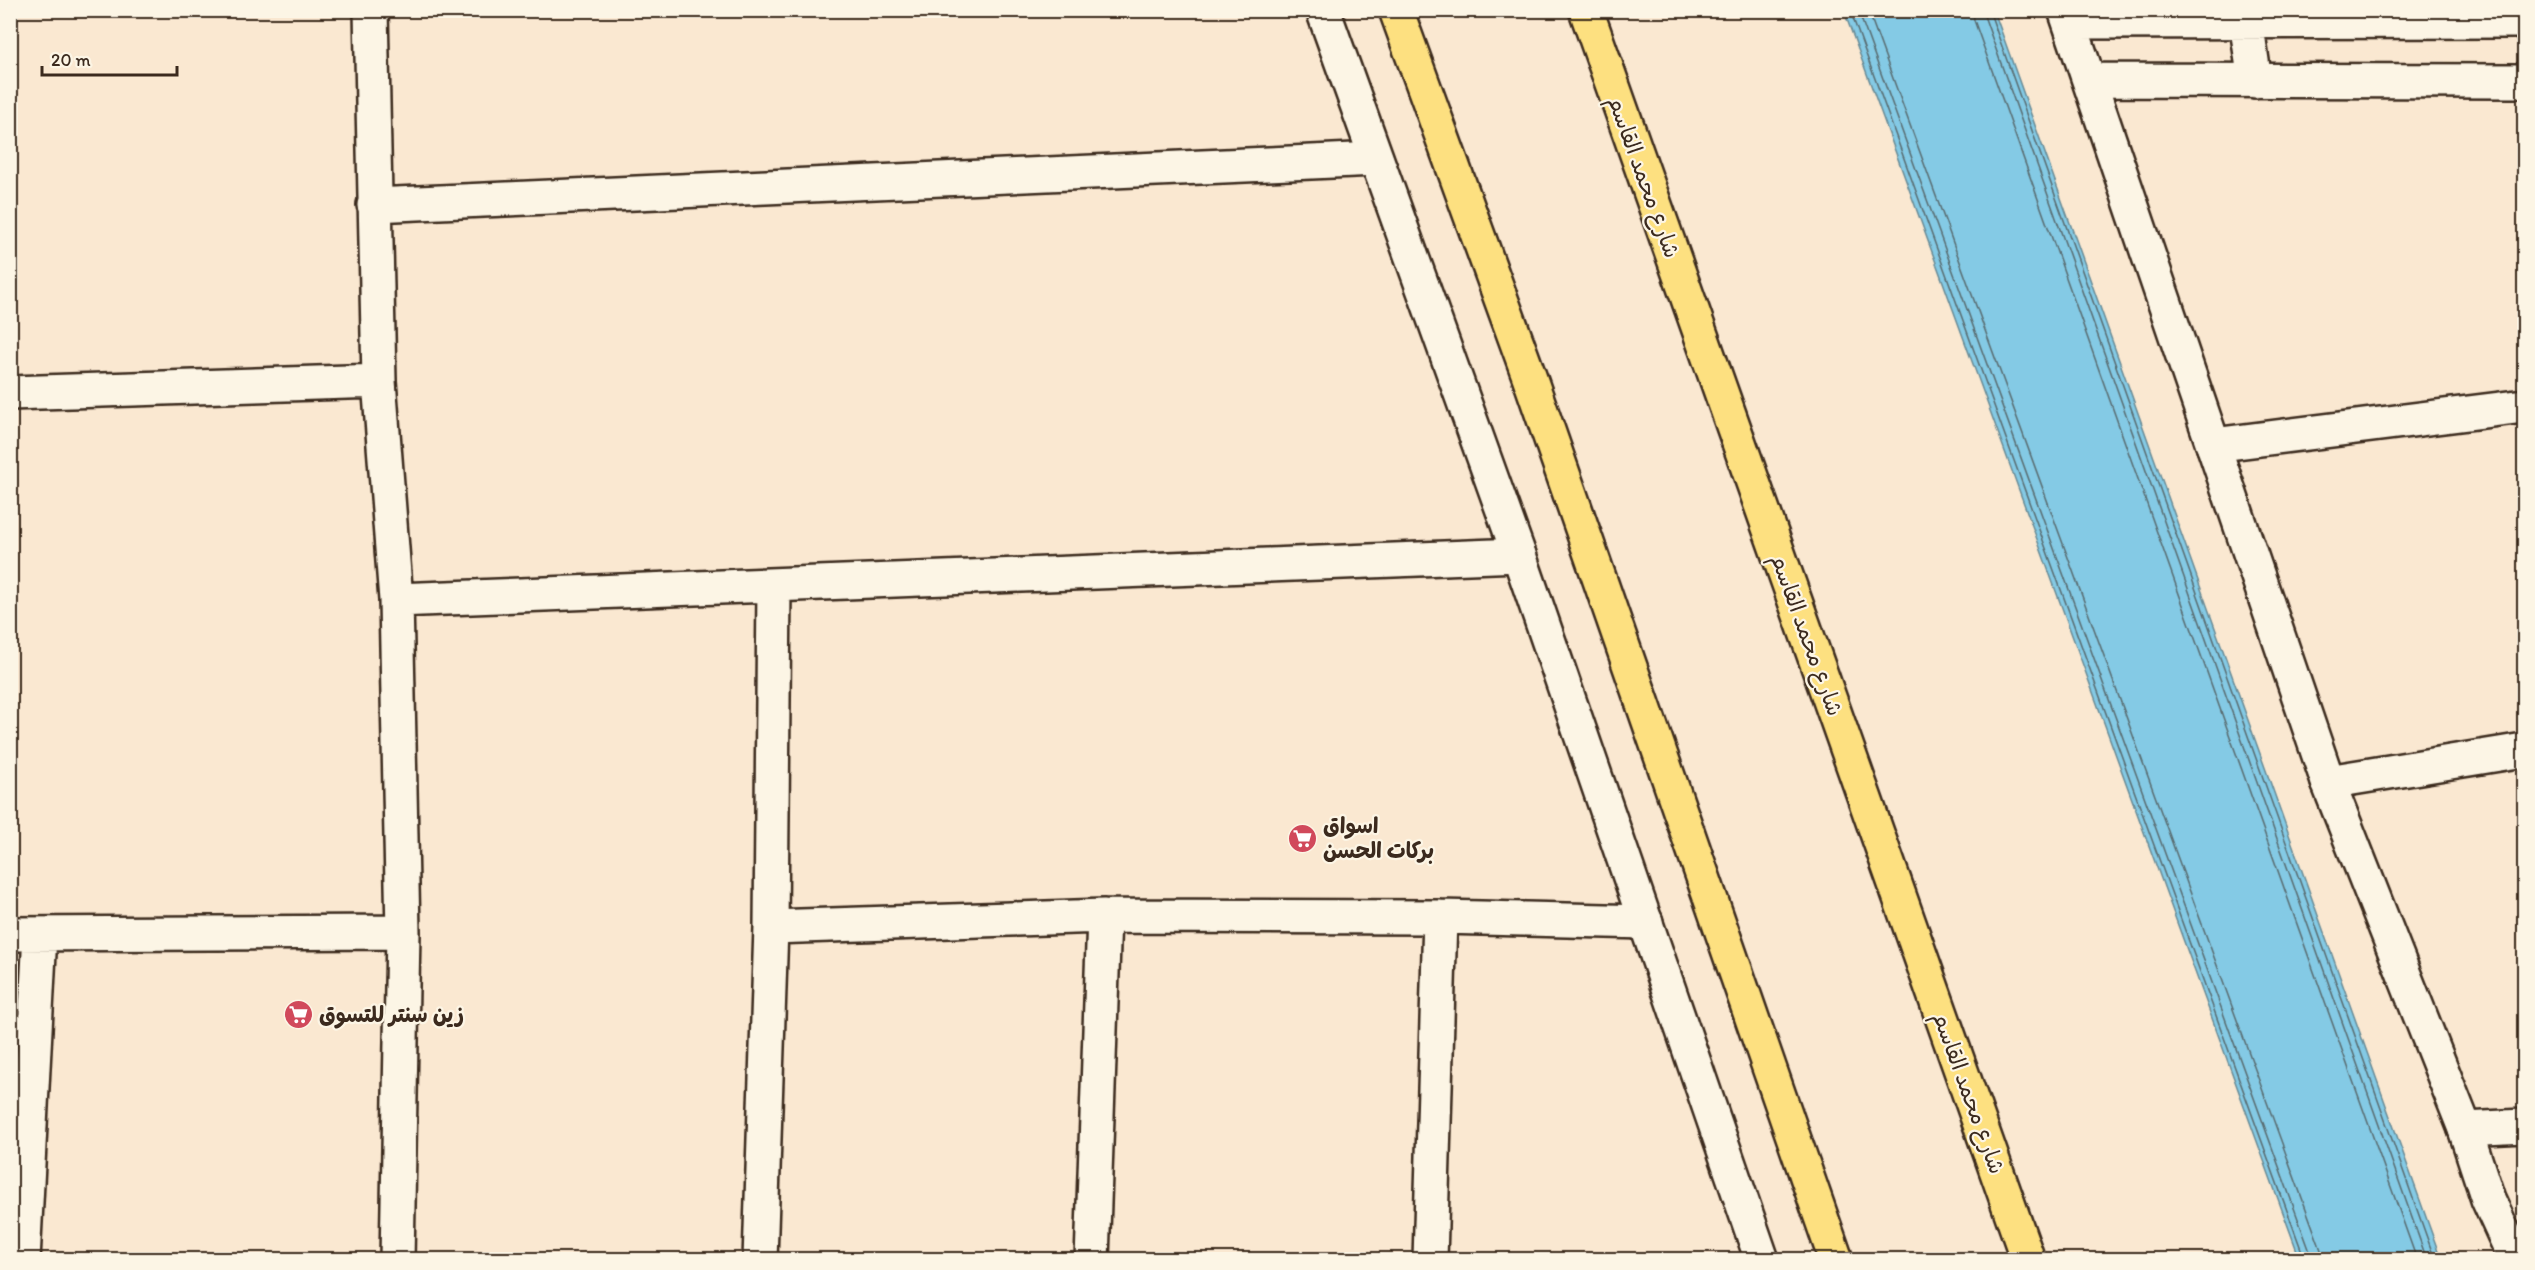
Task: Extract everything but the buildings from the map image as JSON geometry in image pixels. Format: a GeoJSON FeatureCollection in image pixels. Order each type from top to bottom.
{"type":"FeatureCollection","features":[{"type":"Feature","properties":{"kind":"main road"},"geometry":{"type":"LineString","coordinates":[[1396,10],[1529,376],[1836,1260]]}},
{"type":"Feature","properties":{"kind":"main road","name":"شارع محمد القاسم"},"geometry":{"type":"LineString","coordinates":[[1586,10],[2028,1260]]}},
{"type":"Feature","properties":{"kind":"street"},"geometry":{"type":"LineString","coordinates":[[371,10],[379,381],[396,600],[403,932],[397,1260]]}},
{"type":"Feature","properties":{"kind":"street"},"geometry":{"type":"LineString","coordinates":[[1323,10],[1520,555],[1762,1260]]}},
{"type":"Feature","properties":{"kind":"street"},"geometry":{"type":"LineString","coordinates":[[2516,1260],[2488,1199],[2465,1129],[2328,782],[2091,80],[2067,16],[2246,21],[2524,21]]}},
{"type":"Feature","properties":{"kind":"street"},"geometry":{"type":"LineString","coordinates":[[2246,21],[2255,81]]}},
{"type":"Feature","properties":{"kind":"street"},"geometry":{"type":"LineString","coordinates":[[2091,80],[2524,81]]}},
{"type":"Feature","properties":{"kind":"street"},"geometry":{"type":"LineString","coordinates":[[374,205],[1376,159]]}},
{"type":"Feature","properties":{"kind":"street"},"geometry":{"type":"LineString","coordinates":[[10,393],[379,381]]}},
{"type":"Feature","properties":{"kind":"street"},"geometry":{"type":"LineString","coordinates":[[2213,445],[2493,408],[2524,406]]}},
{"type":"Feature","properties":{"kind":"street"},"geometry":{"type":"LineString","coordinates":[[396,600],[1520,555]]}},
{"type":"Feature","properties":{"kind":"street"},"geometry":{"type":"LineString","coordinates":[[760,1260],[771,927],[774,586]]}},
{"type":"Feature","properties":{"kind":"street"},"geometry":{"type":"LineString","coordinates":[[2328,782],[2524,750]]}},
{"type":"Feature","properties":{"kind":"street"},"geometry":{"type":"LineString","coordinates":[[771,927],[1104,916],[1440,917],[1646,922]]}},
{"type":"Feature","properties":{"kind":"street"},"geometry":{"type":"LineString","coordinates":[[1092,1260],[1104,916]]}},
{"type":"Feature","properties":{"kind":"street"},"geometry":{"type":"LineString","coordinates":[[1430,1260],[1440,917]]}},
{"type":"Feature","properties":{"kind":"street"},"geometry":{"type":"LineString","coordinates":[[23,1260],[25,934],[403,932]]}},
{"type":"Feature","properties":{"kind":"street"},"geometry":{"type":"LineString","coordinates":[[2465,1129],[2524,1126]]}},
{"type":"Feature","properties":{"kind":"water"},"geometry":{"type":"Polygon","coordinates":[[[1844,11],[1994,11],[2441,1259],[2300,1259],[1844,11]]]}},
{"type":"Feature","properties":{"kind":"place","name":"اسواق بركات الحسن"},"geometry":{"type":"Point","coordinates":[1302,838]}},
{"type":"Feature","properties":{"kind":"place","name":"زين سنتر للتسوق"},"geometry":{"type":"Point","coordinates":[298,1014]}}]}
